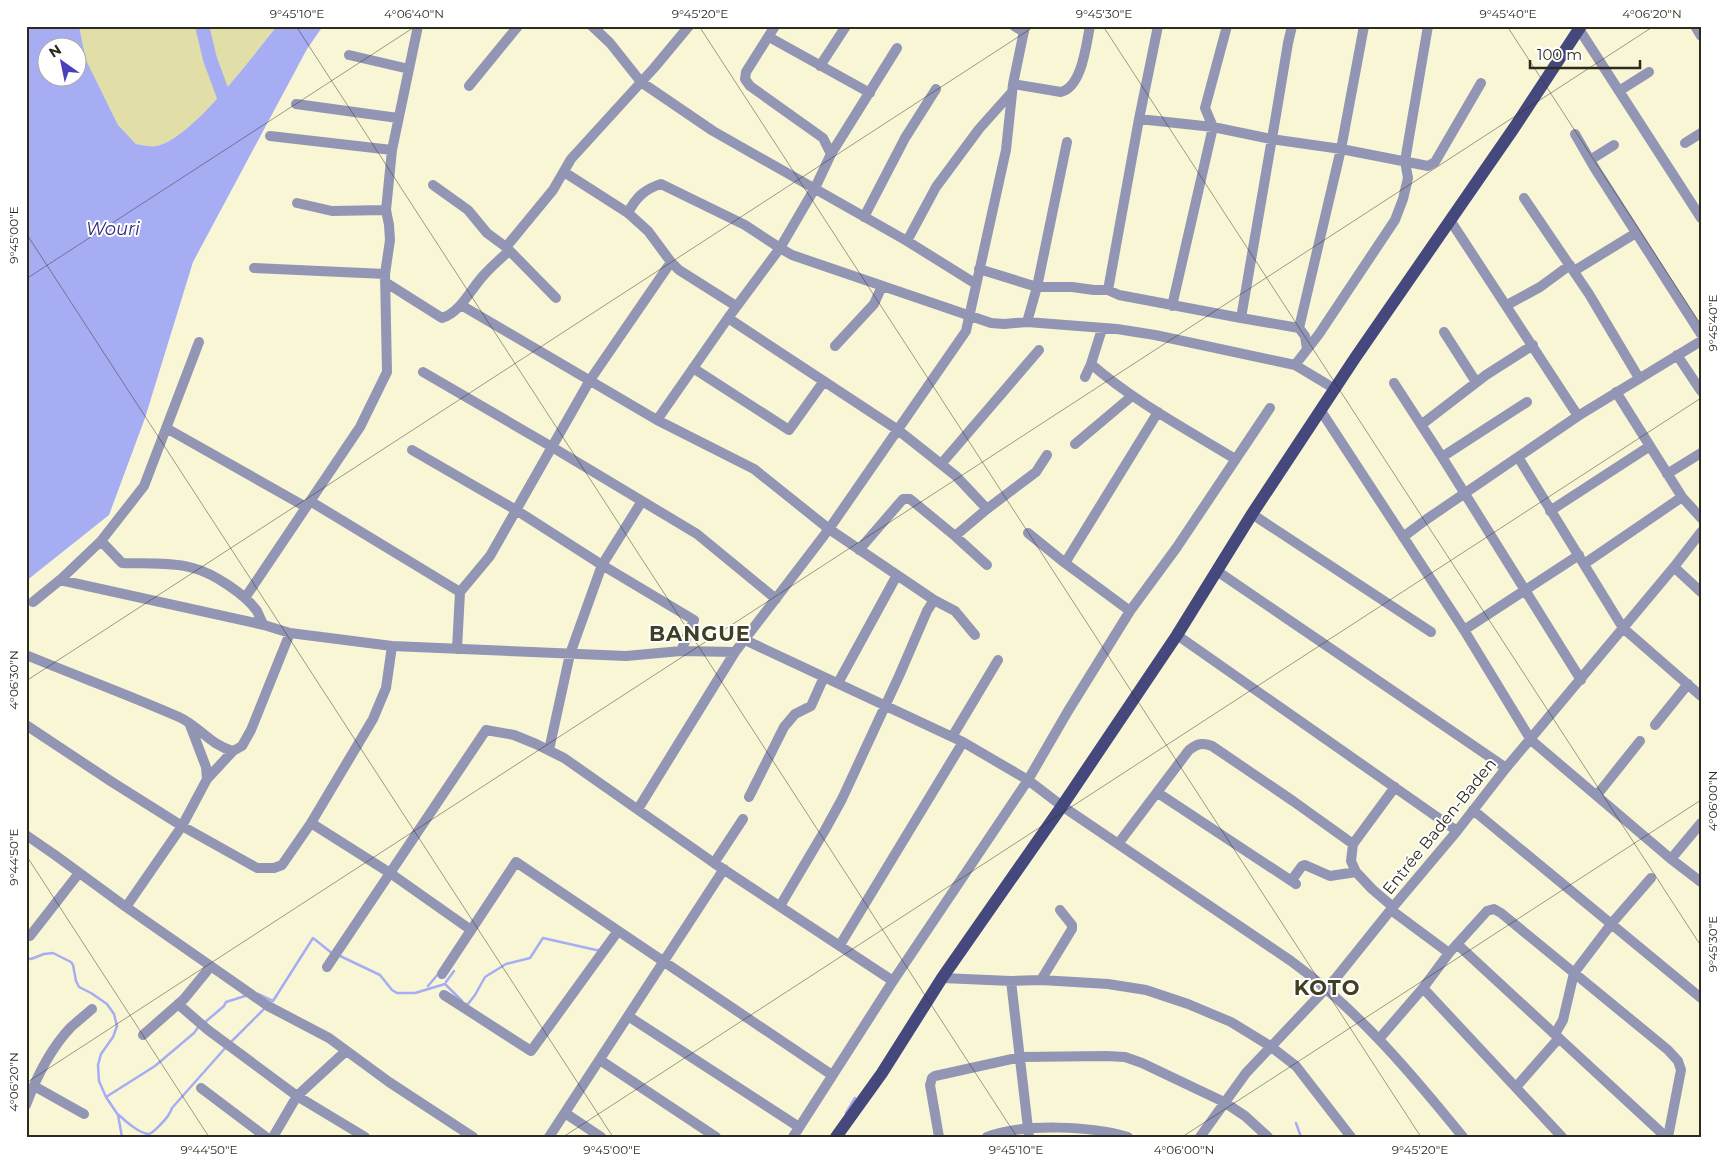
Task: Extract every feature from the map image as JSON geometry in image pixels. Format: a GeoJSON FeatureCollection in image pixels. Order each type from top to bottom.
{"type":"FeatureCollection","features":[{"type":"Feature","properties":{"kind":"main road"},"geometry":{"type":"LineString","coordinates":[[836,1137],[882,1073],[942,978],[1062,806],[1176,635],[1252,514],[1335,389],[1514,128],[1580,28]]}},
{"type":"Feature","properties":{"kind":"street"},"geometry":{"type":"LineString","coordinates":[[245,598],[360,428],[387,372],[385,278],[390,240],[386,210],[392,150],[418,26]]}},
{"type":"Feature","properties":{"kind":"street"},"geometry":{"type":"LineString","coordinates":[[469,86],[518,26]]}},
{"type":"Feature","properties":{"kind":"street"},"geometry":{"type":"LineString","coordinates":[[254,268],[385,278],[442,318],[449,316],[461,305],[482,276],[508,249],[553,190],[577,151],[641,82],[689,26]]}},
{"type":"Feature","properties":{"kind":"street"},"geometry":{"type":"LineString","coordinates":[[776,26],[746,72],[745,79],[750,86],[823,138],[832,154]]}},
{"type":"Feature","properties":{"kind":"street"},"geometry":{"type":"LineString","coordinates":[[820,66],[846,26]]}},
{"type":"Feature","properties":{"kind":"street"},"geometry":{"type":"LineString","coordinates":[[638,809],[735,652],[829,529],[962,340],[970,317],[1006,150],[1012,88],[1025,29],[1014,26]]}},
{"type":"Feature","properties":{"kind":"street"},"geometry":{"type":"LineString","coordinates":[[1012,88],[1061,92],[1073,86],[1082,66],[1090,26]]}},
{"type":"Feature","properties":{"kind":"street"},"geometry":{"type":"LineString","coordinates":[[1108,290],[1138,119],[1158,26]]}},
{"type":"Feature","properties":{"kind":"street"},"geometry":{"type":"LineString","coordinates":[[1172,306],[1213,127],[1205,108],[1227,26]]}},
{"type":"Feature","properties":{"kind":"street"},"geometry":{"type":"LineString","coordinates":[[1240,318],[1292,26]]}},
{"type":"Feature","properties":{"kind":"street"},"geometry":{"type":"LineString","coordinates":[[1299,328],[1341,149],[1364,26]]}},
{"type":"Feature","properties":{"kind":"street"},"geometry":{"type":"LineString","coordinates":[[1295,365],[1395,220],[1408,178],[1404,160],[1428,26]]}},
{"type":"Feature","properties":{"kind":"street"},"geometry":{"type":"LineString","coordinates":[[1695,26],[1701,36]]}},
{"type":"Feature","properties":{"kind":"street"},"geometry":{"type":"LineString","coordinates":[[598,28],[641,82],[713,131],[908,241],[976,284]]}},
{"type":"Feature","properties":{"kind":"street"},"geometry":{"type":"LineString","coordinates":[[1580,28],[1701,218]]}},
{"type":"Feature","properties":{"kind":"street"},"geometry":{"type":"LineString","coordinates":[[769,37],[870,93]]}},
{"type":"Feature","properties":{"kind":"street"},"geometry":{"type":"LineString","coordinates":[[657,420],[736,306],[780,248],[815,188],[832,154],[897,48]]}},
{"type":"Feature","properties":{"kind":"street"},"geometry":{"type":"LineString","coordinates":[[349,55],[409,69]]}},
{"type":"Feature","properties":{"kind":"street"},"geometry":{"type":"LineString","coordinates":[[1619,91],[1649,72]]}},
{"type":"Feature","properties":{"kind":"street"},"geometry":{"type":"LineString","coordinates":[[1138,119],[1213,127],[1271,139],[1404,160],[1428,166],[1435,162],[1481,83]]}},
{"type":"Feature","properties":{"kind":"street"},"geometry":{"type":"LineString","coordinates":[[908,241],[936,188],[1012,88]]}},
{"type":"Feature","properties":{"kind":"street"},"geometry":{"type":"LineString","coordinates":[[864,217],[905,138],[936,89]]}},
{"type":"Feature","properties":{"kind":"street"},"geometry":{"type":"LineString","coordinates":[[296,104],[398,118]]}},
{"type":"Feature","properties":{"kind":"street"},"geometry":{"type":"LineString","coordinates":[[1686,144],[1701,133]]}},
{"type":"Feature","properties":{"kind":"street"},"geometry":{"type":"LineString","coordinates":[[1575,134],[1701,334]]}},
{"type":"Feature","properties":{"kind":"street"},"geometry":{"type":"LineString","coordinates":[[270,136],[392,150]]}},
{"type":"Feature","properties":{"kind":"street"},"geometry":{"type":"LineString","coordinates":[[1027,322],[1037,287],[1067,142]]}},
{"type":"Feature","properties":{"kind":"street"},"geometry":{"type":"LineString","coordinates":[[1590,160],[1614,146]]}},
{"type":"Feature","properties":{"kind":"street"},"geometry":{"type":"LineString","coordinates":[[564,172],[628,213],[648,231],[670,262],[679,270],[736,306]]}},
{"type":"Feature","properties":{"kind":"street"},"geometry":{"type":"LineString","coordinates":[[628,213],[633,203],[641,194],[661,184],[745,225],[792,255],[970,317],[997,324],[1027,322],[1102,328],[1155,335],[1295,365],[1335,389]]}},
{"type":"Feature","properties":{"kind":"street"},"geometry":{"type":"LineString","coordinates":[[433,185],[468,210],[487,233],[508,249],[556,298]]}},
{"type":"Feature","properties":{"kind":"street"},"geometry":{"type":"LineString","coordinates":[[1524,198],[1589,294],[1639,378]]}},
{"type":"Feature","properties":{"kind":"street"},"geometry":{"type":"LineString","coordinates":[[296,203],[332,211],[386,210]]}},
{"type":"Feature","properties":{"kind":"street"},"geometry":{"type":"LineString","coordinates":[[1450,220],[1578,416]]}},
{"type":"Feature","properties":{"kind":"street"},"geometry":{"type":"LineString","coordinates":[[1507,305],[1636,233]]}},
{"type":"Feature","properties":{"kind":"street"},"geometry":{"type":"LineString","coordinates":[[457,649],[460,592],[490,556],[590,380],[670,262]]}},
{"type":"Feature","properties":{"kind":"street"},"geometry":{"type":"LineString","coordinates":[[979,269],[1037,287],[1108,290],[1119,295],[1172,306],[1299,328],[1305,336],[1307,349]]}},
{"type":"Feature","properties":{"kind":"street"},"geometry":{"type":"LineString","coordinates":[[835,346],[874,304],[882,286]]}},
{"type":"Feature","properties":{"kind":"street"},"geometry":{"type":"LineString","coordinates":[[461,305],[657,420],[754,469],[829,529],[934,600],[955,611],[975,635]]}},
{"type":"Feature","properties":{"kind":"street"},"geometry":{"type":"LineString","coordinates":[[728,318],[898,430],[942,463],[987,509]]}},
{"type":"Feature","properties":{"kind":"street"},"geometry":{"type":"LineString","coordinates":[[1085,376],[1091,364],[1102,328]]}},
{"type":"Feature","properties":{"kind":"street"},"geometry":{"type":"LineString","coordinates":[[1444,332],[1476,382]]}},
{"type":"Feature","properties":{"kind":"street"},"geometry":{"type":"LineString","coordinates":[[1403,538],[1427,519],[1578,416],[1701,341]]}},
{"type":"Feature","properties":{"kind":"street"},"geometry":{"type":"LineString","coordinates":[[33,602],[60,580],[101,541],[144,486],[198,342]]}},
{"type":"Feature","properties":{"kind":"street"},"geometry":{"type":"LineString","coordinates":[[1421,425],[1476,382],[1533,345]]}},
{"type":"Feature","properties":{"kind":"street"},"geometry":{"type":"LineString","coordinates":[[942,463],[1039,350]]}},
{"type":"Feature","properties":{"kind":"street"},"geometry":{"type":"LineString","coordinates":[[1677,355],[1701,391]]}},
{"type":"Feature","properties":{"kind":"street"},"geometry":{"type":"LineString","coordinates":[[1091,364],[1132,396],[1235,459]]}},
{"type":"Feature","properties":{"kind":"street"},"geometry":{"type":"LineString","coordinates":[[693,368],[790,430],[824,381]]}},
{"type":"Feature","properties":{"kind":"street"},"geometry":{"type":"LineString","coordinates":[[423,372],[697,534],[776,599]]}},
{"type":"Feature","properties":{"kind":"street"},"geometry":{"type":"LineString","coordinates":[[1394,383],[1581,680]]}},
{"type":"Feature","properties":{"kind":"street"},"geometry":{"type":"LineString","coordinates":[[1616,392],[1682,497],[1701,518]]}},
{"type":"Feature","properties":{"kind":"street"},"geometry":{"type":"LineString","coordinates":[[1074,444],[1132,396]]}},
{"type":"Feature","properties":{"kind":"street"},"geometry":{"type":"LineString","coordinates":[[1442,457],[1527,402]]}},
{"type":"Feature","properties":{"kind":"street"},"geometry":{"type":"LineString","coordinates":[[793,1137],[893,981],[1028,780],[1063,718],[1130,611],[1178,547],[1270,408]]}},
{"type":"Feature","properties":{"kind":"street"},"geometry":{"type":"LineString","coordinates":[[1321,411],[1464,630],[1531,740],[1671,859],[1701,882]]}},
{"type":"Feature","properties":{"kind":"street"},"geometry":{"type":"LineString","coordinates":[[1065,563],[1158,412]]}},
{"type":"Feature","properties":{"kind":"street"},"geometry":{"type":"LineString","coordinates":[[166,428],[308,504],[460,592]]}},
{"type":"Feature","properties":{"kind":"street"},"geometry":{"type":"LineString","coordinates":[[1550,511],[1650,446]]}},
{"type":"Feature","properties":{"kind":"street"},"geometry":{"type":"LineString","coordinates":[[412,450],[516,510],[602,565],[694,620],[681,651]]}},
{"type":"Feature","properties":{"kind":"street"},"geometry":{"type":"LineString","coordinates":[[1667,474],[1701,453]]}},
{"type":"Feature","properties":{"kind":"street"},"geometry":{"type":"LineString","coordinates":[[956,536],[987,509],[1036,472],[1047,455]]}},
{"type":"Feature","properties":{"kind":"street"},"geometry":{"type":"LineString","coordinates":[[1518,457],[1623,628],[1701,696]]}},
{"type":"Feature","properties":{"kind":"street"},"geometry":{"type":"LineString","coordinates":[[1464,630],[1525,590],[1582,559],[1682,497]]}},
{"type":"Feature","properties":{"kind":"street"},"geometry":{"type":"LineString","coordinates":[[859,550],[903,499],[906,498],[910,499],[956,536],[987,565]]}},
{"type":"Feature","properties":{"kind":"street"},"geometry":{"type":"LineString","coordinates":[[549,750],[570,654],[602,565],[642,501]]}},
{"type":"Feature","properties":{"kind":"street"},"geometry":{"type":"LineString","coordinates":[[1252,514],[1431,632]]}},
{"type":"Feature","properties":{"kind":"street","name":"Entrée Baden-Baden"},"geometry":{"type":"LineString","coordinates":[[1200,1137],[1246,1073],[1327,988],[1701,532]]}},
{"type":"Feature","properties":{"kind":"street"},"geometry":{"type":"LineString","coordinates":[[1028,533],[1130,611]]}},
{"type":"Feature","properties":{"kind":"street"},"geometry":{"type":"LineString","coordinates":[[101,541],[121,563],[177,565],[193,568],[214,577],[245,598],[256,611],[264,625]]}},
{"type":"Feature","properties":{"kind":"street"},"geometry":{"type":"LineString","coordinates":[[1674,567],[1701,592]]}},
{"type":"Feature","properties":{"kind":"street"},"geometry":{"type":"LineString","coordinates":[[1217,571],[1506,768]]}},
{"type":"Feature","properties":{"kind":"street"},"geometry":{"type":"LineString","coordinates":[[838,684],[897,575]]}},
{"type":"Feature","properties":{"kind":"street"},"geometry":{"type":"LineString","coordinates":[[60,580],[264,625],[290,633],[392,646],[626,656],[681,651],[735,652]]}},
{"type":"Feature","properties":{"kind":"street"},"geometry":{"type":"LineString","coordinates":[[780,906],[842,799],[900,676],[926,611],[934,600]]}},
{"type":"Feature","properties":{"kind":"street"},"geometry":{"type":"LineString","coordinates":[[126,908],[182,826],[207,779],[233,751],[242,746],[252,730],[290,633]]}},
{"type":"Feature","properties":{"kind":"street"},"geometry":{"type":"LineString","coordinates":[[1176,635],[1457,831]]}},
{"type":"Feature","properties":{"kind":"street"},"geometry":{"type":"LineString","coordinates":[[744,640],[963,742],[1028,780],[1062,806],[1291,961],[1327,988],[1379,1039],[1463,1137]]}},
{"type":"Feature","properties":{"kind":"street"},"geometry":{"type":"LineString","coordinates":[[26,725],[182,826],[257,868],[265,869],[282,865],[311,823],[373,719],[386,688],[392,646]]}},
{"type":"Feature","properties":{"kind":"street"},"geometry":{"type":"LineString","coordinates":[[26,655],[181,718],[210,741],[233,751]]}},
{"type":"Feature","properties":{"kind":"street"},"geometry":{"type":"LineString","coordinates":[[952,737],[998,660]]}},
{"type":"Feature","properties":{"kind":"street"},"geometry":{"type":"LineString","coordinates":[[749,797],[784,727],[795,714],[811,706],[824,677]]}},
{"type":"Feature","properties":{"kind":"street"},"geometry":{"type":"LineString","coordinates":[[1655,725],[1688,684]]}},
{"type":"Feature","properties":{"kind":"street"},"geometry":{"type":"LineString","coordinates":[[189,724],[206,767],[207,779]]}},
{"type":"Feature","properties":{"kind":"street"},"geometry":{"type":"LineString","coordinates":[[327,967],[486,730],[514,735],[549,750],[577,766],[724,870],[893,981]]}},
{"type":"Feature","properties":{"kind":"street"},"geometry":{"type":"LineString","coordinates":[[840,945],[963,742]]}},
{"type":"Feature","properties":{"kind":"street"},"geometry":{"type":"LineString","coordinates":[[1597,795],[1640,742]]}},
{"type":"Feature","properties":{"kind":"street"},"geometry":{"type":"LineString","coordinates":[[1118,844],[1189,750],[1196,745],[1204,743],[1212,746],[1352,844]]}},
{"type":"Feature","properties":{"kind":"street"},"geometry":{"type":"LineString","coordinates":[[1395,787],[1352,844],[1351,861],[1356,872],[1392,908],[1449,953]]}},
{"type":"Feature","properties":{"kind":"street"},"geometry":{"type":"LineString","coordinates":[[1158,793],[1293,882],[1302,866],[1305,865],[1330,876],[1356,872]]}},
{"type":"Feature","properties":{"kind":"street"},"geometry":{"type":"LineString","coordinates":[[1473,810],[1701,998]]}},
{"type":"Feature","properties":{"kind":"street"},"geometry":{"type":"LineString","coordinates":[[714,863],[743,819]]}},
{"type":"Feature","properties":{"kind":"street"},"geometry":{"type":"LineString","coordinates":[[311,823],[390,873],[471,930]]}},
{"type":"Feature","properties":{"kind":"street"},"geometry":{"type":"LineString","coordinates":[[1671,859],[1701,823]]}},
{"type":"Feature","properties":{"kind":"street"},"geometry":{"type":"LineString","coordinates":[[26,835],[126,908],[268,1006],[314,1029],[389,1082],[473,1137]]}},
{"type":"Feature","properties":{"kind":"street"},"geometry":{"type":"LineString","coordinates":[[442,974],[516,862],[832,1076]]}},
{"type":"Feature","properties":{"kind":"street"},"geometry":{"type":"LineString","coordinates":[[549,1137],[724,870]]}},
{"type":"Feature","properties":{"kind":"street"},"geometry":{"type":"LineString","coordinates":[[30,936],[79,873]]}},
{"type":"Feature","properties":{"kind":"street"},"geometry":{"type":"LineString","coordinates":[[1516,1087],[1557,1036],[1563,1020],[1574,973],[1612,923],[1651,878]]}},
{"type":"Feature","properties":{"kind":"street"},"geometry":{"type":"LineString","coordinates":[[1379,1039],[1423,988],[1449,953],[1487,911],[1494,909],[1502,913],[1668,1050],[1678,1061],[1681,1070],[1667,1137]]}},
{"type":"Feature","properties":{"kind":"street"},"geometry":{"type":"LineString","coordinates":[[1041,980],[1072,929],[1072,925],[1060,910]]}},
{"type":"Feature","properties":{"kind":"street"},"geometry":{"type":"LineString","coordinates":[[444,995],[532,1051],[618,931]]}},
{"type":"Feature","properties":{"kind":"street"},"geometry":{"type":"LineString","coordinates":[[1457,944],[1667,1137]]}},
{"type":"Feature","properties":{"kind":"street"},"geometry":{"type":"LineString","coordinates":[[143,1034],[178,1004],[211,966]]}},
{"type":"Feature","properties":{"kind":"street"},"geometry":{"type":"LineString","coordinates":[[942,978],[1011,981],[1041,980],[1108,984],[1146,990],[1188,1004],[1231,1022],[1270,1046],[1296,1066],[1350,1137]]}},
{"type":"Feature","properties":{"kind":"street"},"geometry":{"type":"LineString","coordinates":[[1011,981],[1029,1132]]}},
{"type":"Feature","properties":{"kind":"street"},"geometry":{"type":"LineString","coordinates":[[1423,988],[1562,1137]]}},
{"type":"Feature","properties":{"kind":"street"},"geometry":{"type":"LineString","coordinates":[[178,1004],[208,1030],[297,1096],[365,1137]]}},
{"type":"Feature","properties":{"kind":"street"},"geometry":{"type":"LineString","coordinates":[[26,1105],[31,1087],[59,1042],[92,1009]]}},
{"type":"Feature","properties":{"kind":"street"},"geometry":{"type":"LineString","coordinates":[[628,1016],[799,1127]]}},
{"type":"Feature","properties":{"kind":"street"},"geometry":{"type":"LineString","coordinates":[[274,1137],[297,1096],[346,1051]]}},
{"type":"Feature","properties":{"kind":"street"},"geometry":{"type":"LineString","coordinates":[[939,1137],[930,1085],[932,1078],[1021,1056],[1124,1057],[1142,1063],[1224,1102],[1245,1116],[1268,1137]]}},
{"type":"Feature","properties":{"kind":"street"},"geometry":{"type":"LineString","coordinates":[[600,1060],[716,1137]]}},
{"type":"Feature","properties":{"kind":"street"},"geometry":{"type":"LineString","coordinates":[[31,1087],[84,1114]]}},
{"type":"Feature","properties":{"kind":"street"},"geometry":{"type":"LineString","coordinates":[[201,1088],[266,1137]]}},
{"type":"Feature","properties":{"kind":"street"},"geometry":{"type":"LineString","coordinates":[[564,1113],[601,1137]]}},
{"type":"Feature","properties":{"kind":"street"},"geometry":{"type":"LineString","coordinates":[[988,1137],[1029,1132],[1092,1130],[1128,1137]]}},
{"type":"Feature","properties":{"kind":"shaded area"},"geometry":{"type":"Polygon","coordinates":[[[79,26],[277,26],[238,75],[203,114],[186,130],[169,141],[155,146],[136,144],[118,125],[88,64],[88,38],[81,38],[79,26]]]}},
{"type":"Feature","properties":{"kind":"water","name":"Wouri"},"geometry":{"type":"Polygon","coordinates":[[[26,26],[79,26],[81,38],[38,38],[38,88],[88,88],[88,64],[118,125],[136,144],[155,146],[169,141],[186,130],[203,114],[238,75],[277,26],[323,26],[307,49],[193,262],[145,418],[109,515],[26,581],[26,26]]]}},
{"type":"Feature","properties":{"kind":"waterway"},"geometry":{"type":"LineString","coordinates":[[202,26],[210,59],[229,111]]}},
{"type":"Feature","properties":{"kind":"waterway"},"geometry":{"type":"LineString","coordinates":[[258,994],[273,1001],[313,938],[333,954]]}},
{"type":"Feature","properties":{"kind":"waterway"},"geometry":{"type":"LineString","coordinates":[[466,1004],[475,995],[485,977],[506,964],[530,958],[543,938],[600,950]]}},
{"type":"Feature","properties":{"kind":"waterway"},"geometry":{"type":"LineString","coordinates":[[26,958],[31,959],[53,953],[71,962],[79,987],[107,1004],[114,1014],[117,1026],[113,1037],[101,1054],[98,1065],[99,1081],[106,1097],[118,1115],[122,1137]]}},
{"type":"Feature","properties":{"kind":"waterway"},"geometry":{"type":"LineString","coordinates":[[338,955],[380,975],[392,990],[397,993],[415,993],[445,984],[462,1001]]}},
{"type":"Feature","properties":{"kind":"waterway"},"geometry":{"type":"LineString","coordinates":[[446,982],[454,971]]}},
{"type":"Feature","properties":{"kind":"waterway"},"geometry":{"type":"LineString","coordinates":[[428,986],[439,973]]}},
{"type":"Feature","properties":{"kind":"waterway"},"geometry":{"type":"LineString","coordinates":[[204,1023],[224,1006],[226,1002],[245,996]]}},
{"type":"Feature","properties":{"kind":"waterway"},"geometry":{"type":"LineString","coordinates":[[231,1042],[265,1008]]}},
{"type":"Feature","properties":{"kind":"waterway"},"geometry":{"type":"LineString","coordinates":[[106,1097],[155,1066],[194,1033],[199,1026]]}},
{"type":"Feature","properties":{"kind":"waterway"},"geometry":{"type":"LineString","coordinates":[[119,1115],[137,1130],[149,1134],[165,1120],[172,1108],[227,1046]]}},
{"type":"Feature","properties":{"kind":"waterway"},"geometry":{"type":"LineString","coordinates":[[846,1113],[855,1098]]}},
{"type":"Feature","properties":{"kind":"waterway"},"geometry":{"type":"LineString","coordinates":[[1296,1123],[1301,1137]]}},
{"type":"Feature","properties":{"kind":"district","name":"BANGUE"},"geometry":{"type":"Point","coordinates":[700,634]}},
{"type":"Feature","properties":{"kind":"district","name":"KOTO"},"geometry":{"type":"Point","coordinates":[1327,988]}}]}
